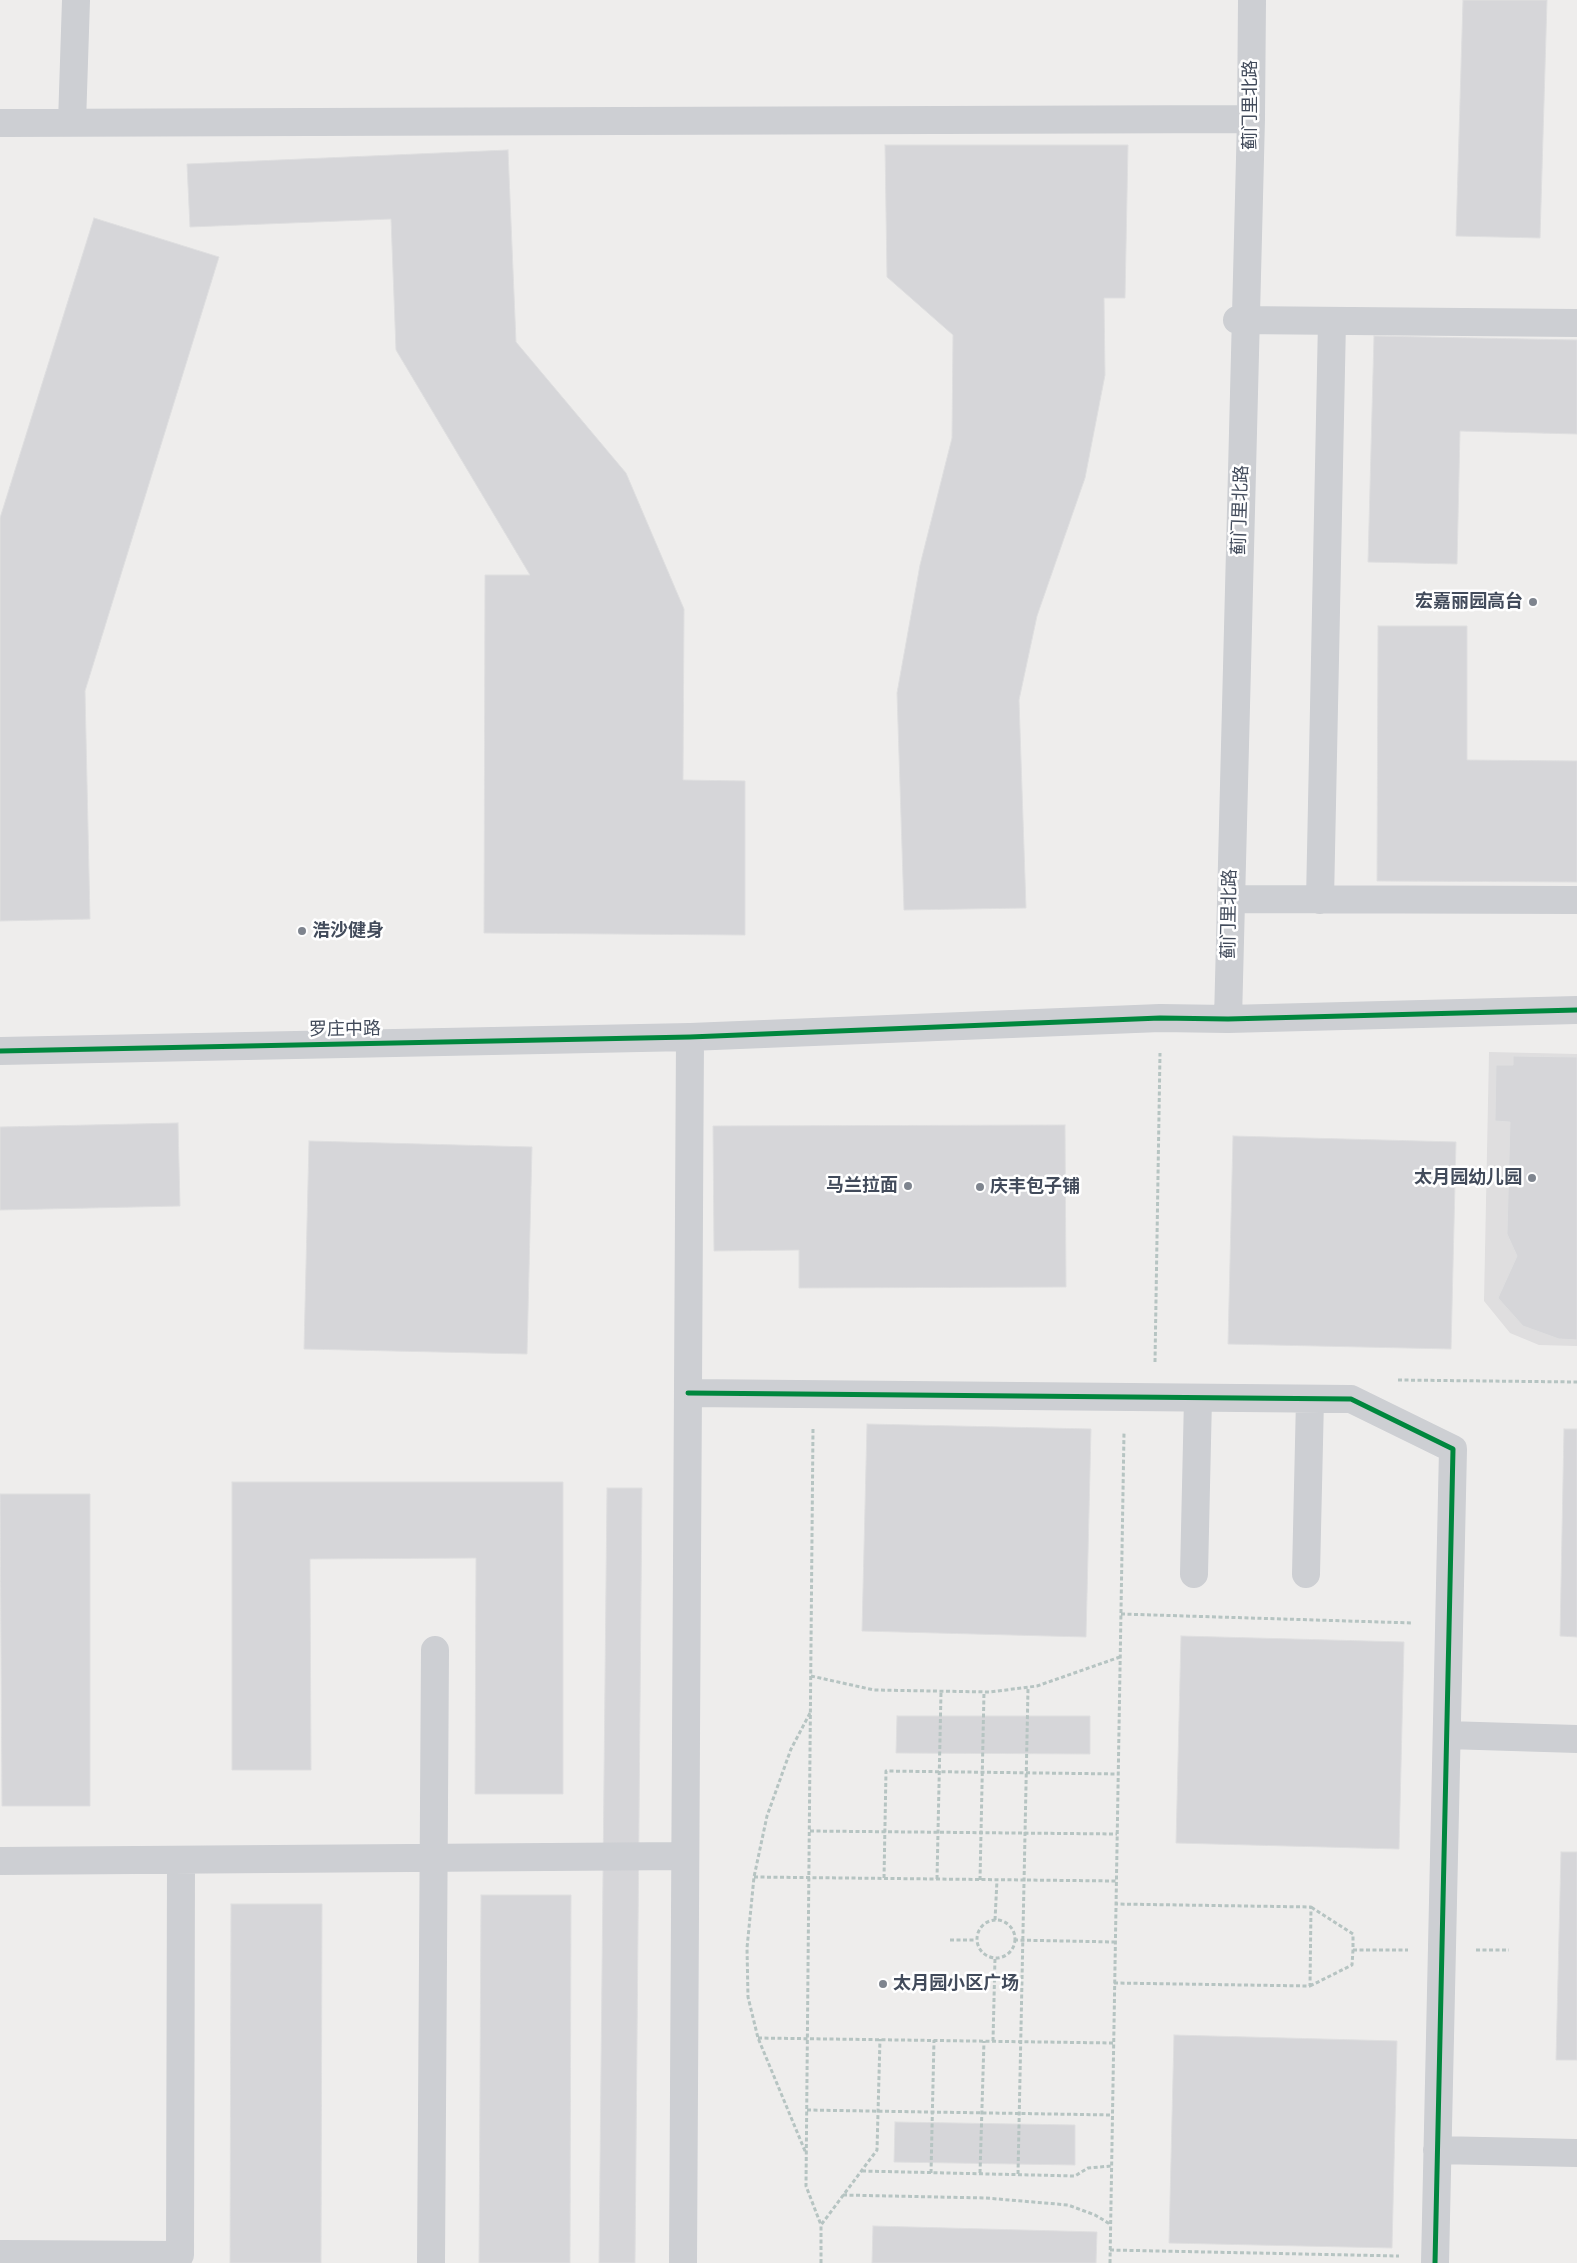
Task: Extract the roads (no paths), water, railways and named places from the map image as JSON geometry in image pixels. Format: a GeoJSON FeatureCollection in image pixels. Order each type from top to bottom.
{"type":"FeatureCollection","features":[{"type":"Feature","properties":{"kind":"street"},"geometry":{"type":"LineString","coordinates":[[72,123],[76,0]]}},
{"type":"Feature","properties":{"kind":"street","name":"蓟门里北路"},"geometry":{"type":"LineString","coordinates":[[1228,1019],[1251,119],[1252,0]]}},
{"type":"Feature","properties":{"kind":"street"},"geometry":{"type":"LineString","coordinates":[[0,123],[1251,119]]}},
{"type":"Feature","properties":{"kind":"street"},"geometry":{"type":"LineString","coordinates":[[1237,320],[1577,323]]}},
{"type":"Feature","properties":{"kind":"street"},"geometry":{"type":"LineString","coordinates":[[1320,900],[1332,321]]}},
{"type":"Feature","properties":{"kind":"street"},"geometry":{"type":"LineString","coordinates":[[1231,899],[1577,900]]}},
{"type":"Feature","properties":{"kind":"street","name":"罗庄中路"},"geometry":{"type":"LineString","coordinates":[[0,1051],[690,1037],[1160,1018],[1228,1019],[1577,1010]]}},
{"type":"Feature","properties":{"kind":"street"},"geometry":{"type":"LineString","coordinates":[[682,2263],[690,1037]]}},
{"type":"Feature","properties":{"kind":"street"},"geometry":{"type":"LineString","coordinates":[[688,1393],[1351,1399],[1453,1449],[1436,2260]]}},
{"type":"Feature","properties":{"kind":"street"},"geometry":{"type":"LineString","coordinates":[[1194,1574],[1198,1398]]}},
{"type":"Feature","properties":{"kind":"street"},"geometry":{"type":"LineString","coordinates":[[1306,1574],[1310,1399]]}},
{"type":"Feature","properties":{"kind":"street"},"geometry":{"type":"LineString","coordinates":[[432,2263],[434,1650]]}},
{"type":"Feature","properties":{"kind":"street"},"geometry":{"type":"LineString","coordinates":[[1447,1735],[1577,1739]]}},
{"type":"Feature","properties":{"kind":"street"},"geometry":{"type":"LineString","coordinates":[[0,1861],[685,1856]]}},
{"type":"Feature","properties":{"kind":"street"},"geometry":{"type":"LineString","coordinates":[[0,2254],[180,2255],[181,1860]]}},
{"type":"Feature","properties":{"kind":"street"},"geometry":{"type":"LineString","coordinates":[[1438,2150],[1577,2154]]}},
{"type":"Feature","properties":{"kind":"place","name":"宏嘉丽园高台"},"geometry":{"type":"Point","coordinates":[1533,602]}},
{"type":"Feature","properties":{"kind":"place","name":"浩沙健身"},"geometry":{"type":"Point","coordinates":[302,931]}},
{"type":"Feature","properties":{"kind":"place","name":"太月园幼儿园"},"geometry":{"type":"Point","coordinates":[1532,1178]}},
{"type":"Feature","properties":{"kind":"place","name":"马兰拉面"},"geometry":{"type":"Point","coordinates":[908,1186]}},
{"type":"Feature","properties":{"kind":"place","name":"庆丰包子铺"},"geometry":{"type":"Point","coordinates":[980,1187]}},
{"type":"Feature","properties":{"kind":"place","name":"太月园小区广场"},"geometry":{"type":"Point","coordinates":[883,1984]}}]}
